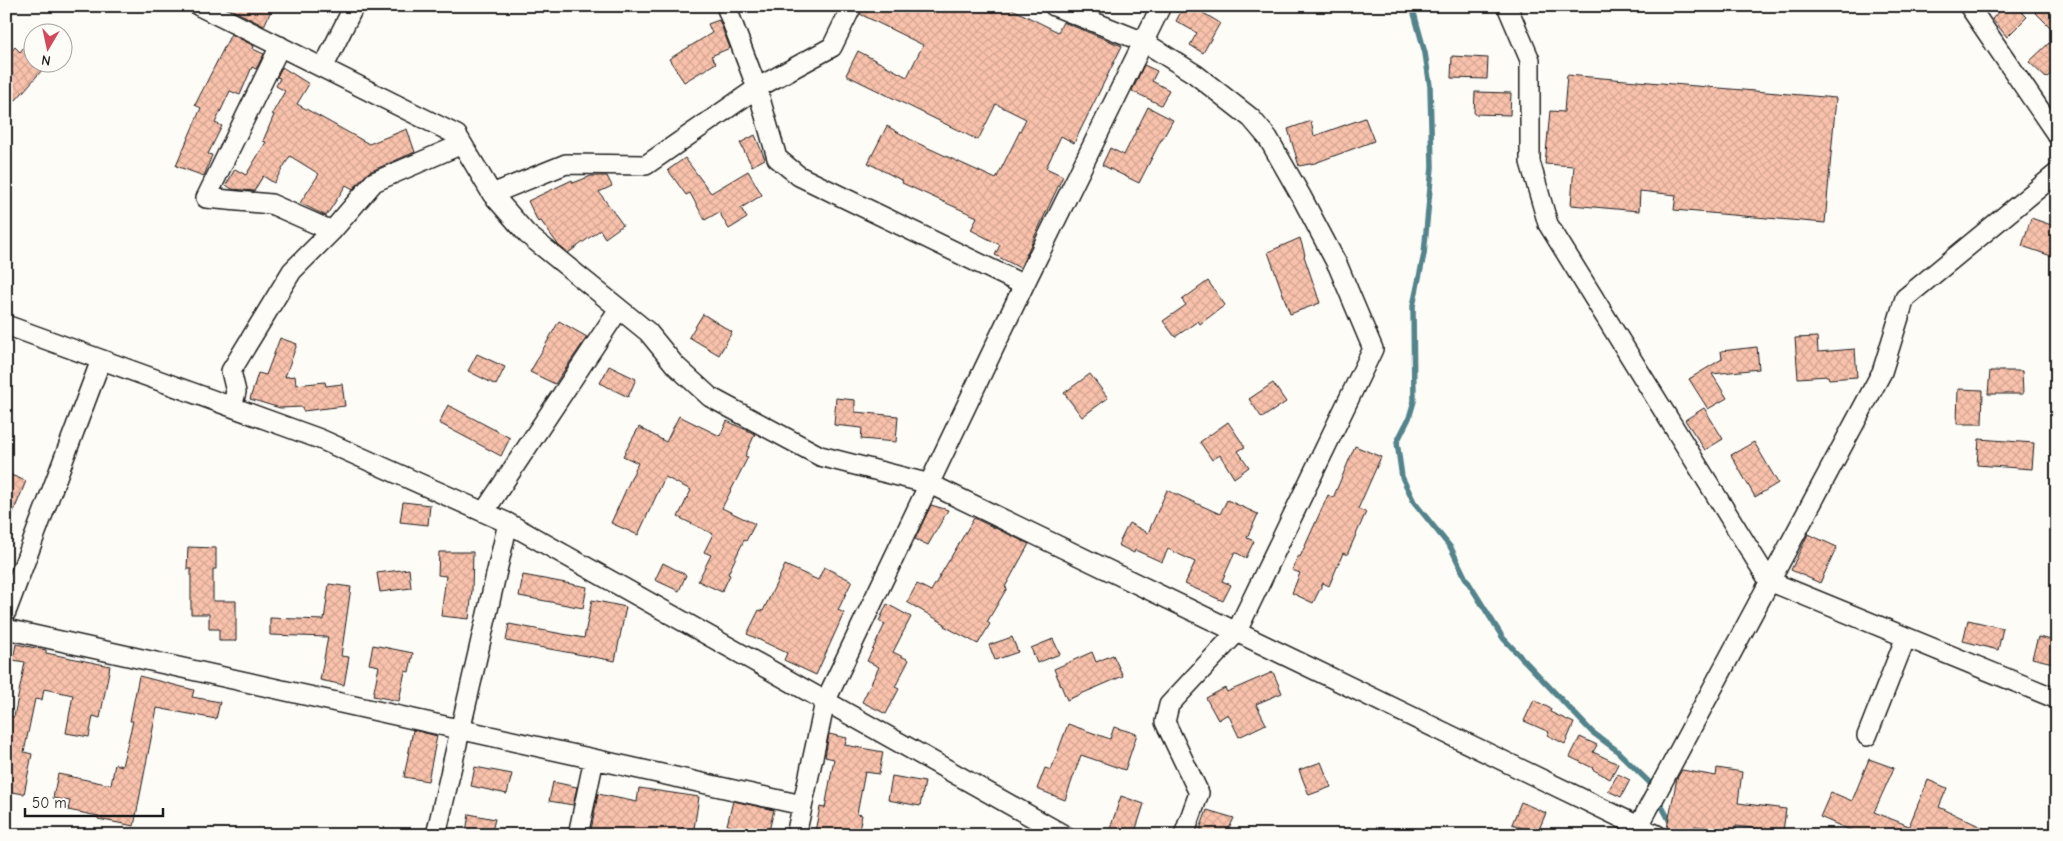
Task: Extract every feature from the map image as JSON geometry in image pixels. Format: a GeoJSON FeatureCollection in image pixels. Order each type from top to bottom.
{"type":"FeatureCollection","features":[{"type":"Feature","properties":{"kind":"street"},"geometry":{"type":"LineString","coordinates":[[199,6],[456,135],[492,194],[527,234],[648,332],[675,365],[710,398],[820,456],[930,484],[1636,829],[1657,835]]}},
{"type":"Feature","properties":{"kind":"street"},"geometry":{"type":"LineString","coordinates":[[323,68],[354,6]]}},
{"type":"Feature","properties":{"kind":"street"},"geometry":{"type":"LineString","coordinates":[[726,6],[756,88],[777,158],[799,176],[1024,285]]}},
{"type":"Feature","properties":{"kind":"street"},"geometry":{"type":"LineString","coordinates":[[492,194],[566,164],[646,165],[756,88],[832,47],[852,6]]}},
{"type":"Feature","properties":{"kind":"street"},"geometry":{"type":"LineString","coordinates":[[1054,6],[1144,42],[1195,74],[1251,118],[1268,138],[1338,266],[1374,349],[1236,633],[1169,705],[1164,722],[1199,793],[1184,835]]}},
{"type":"Feature","properties":{"kind":"street"},"geometry":{"type":"LineString","coordinates":[[796,835],[825,702],[1024,285],[1161,6]]}},
{"type":"Feature","properties":{"kind":"street"},"geometry":{"type":"LineString","coordinates":[[1507,6],[1530,60],[1530,162],[1548,224],[1770,581],[2057,698]]}},
{"type":"Feature","properties":{"kind":"street"},"geometry":{"type":"LineString","coordinates":[[1969,6],[2057,135]]}},
{"type":"Feature","properties":{"kind":"street"},"geometry":{"type":"LineString","coordinates":[[280,46],[206,198],[271,204],[332,231]]}},
{"type":"Feature","properties":{"kind":"street"},"geometry":{"type":"LineString","coordinates":[[232,407],[236,392],[231,371],[292,271],[332,231],[374,182],[462,144]]}},
{"type":"Feature","properties":{"kind":"street"},"geometry":{"type":"LineString","coordinates":[[1636,829],[1882,372],[1905,298],[2057,173]]}},
{"type":"Feature","properties":{"kind":"street"},"geometry":{"type":"LineString","coordinates":[[484,512],[619,309]]}},
{"type":"Feature","properties":{"kind":"street"},"geometry":{"type":"LineString","coordinates":[[6,325],[320,439],[508,523],[1064,835]]}},
{"type":"Feature","properties":{"kind":"street"},"geometry":{"type":"LineString","coordinates":[[6,612],[101,360]]}},
{"type":"Feature","properties":{"kind":"street"},"geometry":{"type":"LineString","coordinates":[[436,835],[508,523]]}},
{"type":"Feature","properties":{"kind":"street"},"geometry":{"type":"LineString","coordinates":[[6,629],[802,805]]}},
{"type":"Feature","properties":{"kind":"street"},"geometry":{"type":"LineString","coordinates":[[1866,736],[1906,637]]}},
{"type":"Feature","properties":{"kind":"street"},"geometry":{"type":"LineString","coordinates":[[578,835],[594,759]]}},
{"type":"Feature","properties":{"kind":"building"},"geometry":{"type":"Polygon","coordinates":[[[225,6],[273,6],[264,26],[225,6]]]}},
{"type":"Feature","properties":{"kind":"building"},"geometry":{"type":"Polygon","coordinates":[[[863,6],[1006,6],[1058,32],[1063,22],[1122,46],[1074,143],[1061,136],[1046,168],[1063,176],[1020,268],[995,255],[1000,245],[971,230],[977,217],[902,183],[903,181],[868,163],[887,126],[913,141],[996,179],[1026,119],[996,104],[978,140],[846,75],[858,51],[907,77],[923,45],[860,14],[863,6]]]}},
{"type":"Feature","properties":{"kind":"building"},"geometry":{"type":"Polygon","coordinates":[[[1184,6],[1192,6],[1220,23],[1203,53],[1190,45],[1197,33],[1176,21],[1184,6]]]}},
{"type":"Feature","properties":{"kind":"building"},"geometry":{"type":"Polygon","coordinates":[[[2004,6],[2016,6],[2027,17],[2007,37],[1992,19],[2004,6]]]}},
{"type":"Feature","properties":{"kind":"building"},"geometry":{"type":"Polygon","coordinates":[[[2029,6],[2057,6],[2057,34],[2029,6]]]}},
{"type":"Feature","properties":{"kind":"building"},"geometry":{"type":"Polygon","coordinates":[[[719,20],[730,48],[711,56],[716,63],[684,82],[669,59],[712,33],[708,24],[719,20]]]}},
{"type":"Feature","properties":{"kind":"building"},"geometry":{"type":"Polygon","coordinates":[[[231,34],[254,46],[253,49],[264,54],[256,69],[252,67],[240,95],[230,91],[215,123],[222,126],[208,154],[212,155],[204,176],[176,166],[201,108],[195,105],[231,34]]]}},
{"type":"Feature","properties":{"kind":"building"},"geometry":{"type":"Polygon","coordinates":[[[2049,43],[2057,51],[2057,68],[2046,78],[2029,62],[2049,43]]]}},
{"type":"Feature","properties":{"kind":"building"},"geometry":{"type":"Polygon","coordinates":[[[15,47],[20,52],[22,50],[22,72],[40,72],[16,100],[6,92],[6,57],[15,47]]]}},
{"type":"Feature","properties":{"kind":"building"},"geometry":{"type":"Polygon","coordinates":[[[1452,56],[1488,58],[1487,79],[1451,78],[1452,56]]]}},
{"type":"Feature","properties":{"kind":"building"},"geometry":{"type":"Polygon","coordinates":[[[1144,65],[1157,71],[1152,81],[1169,90],[1161,105],[1132,91],[1144,65]]]}},
{"type":"Feature","properties":{"kind":"building"},"geometry":{"type":"Polygon","coordinates":[[[282,67],[309,84],[297,104],[369,144],[407,129],[415,152],[369,172],[353,189],[346,185],[326,216],[300,203],[319,174],[290,156],[274,183],[263,176],[254,191],[232,189],[226,185],[235,169],[246,175],[266,142],[263,141],[274,115],[272,114],[285,91],[276,86],[280,78],[277,77],[282,67]]]}},
{"type":"Feature","properties":{"kind":"building"},"geometry":{"type":"Polygon","coordinates":[[[1567,75],[1836,98],[1825,223],[1674,210],[1676,195],[1640,191],[1639,211],[1571,205],[1574,166],[1545,164],[1550,111],[1564,112],[1567,75]]]}},
{"type":"Feature","properties":{"kind":"building"},"geometry":{"type":"Polygon","coordinates":[[[1475,92],[1511,93],[1510,115],[1474,114],[1475,92]]]}},
{"type":"Feature","properties":{"kind":"building"},"geometry":{"type":"Polygon","coordinates":[[[1148,107],[1173,120],[1139,183],[1102,165],[1110,148],[1124,155],[1148,107]]]}},
{"type":"Feature","properties":{"kind":"building"},"geometry":{"type":"Polygon","coordinates":[[[1365,118],[1374,141],[1315,163],[1299,166],[1288,129],[1311,121],[1314,136],[1365,118]]]}},
{"type":"Feature","properties":{"kind":"building"},"geometry":{"type":"Polygon","coordinates":[[[755,135],[765,159],[752,166],[740,143],[755,135]]]}},
{"type":"Feature","properties":{"kind":"building"},"geometry":{"type":"Polygon","coordinates":[[[685,158],[711,193],[748,171],[762,195],[741,208],[747,218],[729,229],[719,212],[705,220],[690,193],[686,195],[668,170],[685,158]]]}},
{"type":"Feature","properties":{"kind":"building"},"geometry":{"type":"Polygon","coordinates":[[[591,176],[607,176],[612,186],[599,192],[623,225],[605,238],[600,230],[568,253],[559,246],[541,221],[538,222],[528,201],[572,180],[573,183],[591,176]]]}},
{"type":"Feature","properties":{"kind":"building"},"geometry":{"type":"Polygon","coordinates":[[[2031,218],[2057,227],[2057,250],[2054,257],[2022,246],[2031,218]]]}},
{"type":"Feature","properties":{"kind":"building"},"geometry":{"type":"Polygon","coordinates":[[[1300,238],[1320,303],[1290,314],[1268,252],[1300,238]]]}},
{"type":"Feature","properties":{"kind":"building"},"geometry":{"type":"Polygon","coordinates":[[[1208,281],[1225,305],[1200,324],[1198,321],[1175,337],[1163,321],[1186,305],[1182,300],[1208,281]]]}},
{"type":"Feature","properties":{"kind":"building"},"geometry":{"type":"Polygon","coordinates":[[[703,314],[732,332],[719,355],[689,337],[703,314]]]}},
{"type":"Feature","properties":{"kind":"building"},"geometry":{"type":"Polygon","coordinates":[[[559,321],[587,337],[555,384],[530,372],[559,321]]]}},
{"type":"Feature","properties":{"kind":"building"},"geometry":{"type":"Polygon","coordinates":[[[1817,337],[1818,352],[1855,349],[1857,377],[1829,379],[1828,376],[1798,378],[1795,338],[1817,337]]]}},
{"type":"Feature","properties":{"kind":"building"},"geometry":{"type":"Polygon","coordinates":[[[280,338],[297,344],[285,377],[295,376],[296,385],[325,382],[326,386],[342,384],[345,406],[303,411],[302,407],[280,408],[250,399],[258,373],[266,375],[280,338]]]}},
{"type":"Feature","properties":{"kind":"building"},"geometry":{"type":"Polygon","coordinates":[[[1757,347],[1759,369],[1712,374],[1727,398],[1708,409],[1689,379],[1722,359],[1721,351],[1757,347]]]}},
{"type":"Feature","properties":{"kind":"building"},"geometry":{"type":"Polygon","coordinates":[[[477,354],[505,367],[496,385],[468,371],[477,354]]]}},
{"type":"Feature","properties":{"kind":"building"},"geometry":{"type":"Polygon","coordinates":[[[609,366],[636,379],[628,397],[600,383],[609,366]]]}},
{"type":"Feature","properties":{"kind":"building"},"geometry":{"type":"Polygon","coordinates":[[[1990,371],[2022,371],[2023,394],[1988,394],[1990,371]]]}},
{"type":"Feature","properties":{"kind":"building"},"geometry":{"type":"Polygon","coordinates":[[[1090,374],[1108,398],[1082,417],[1064,393],[1090,374]]]}},
{"type":"Feature","properties":{"kind":"building"},"geometry":{"type":"Polygon","coordinates":[[[1273,383],[1286,402],[1262,418],[1249,399],[1273,383]]]}},
{"type":"Feature","properties":{"kind":"building"},"geometry":{"type":"Polygon","coordinates":[[[1958,389],[1983,390],[1982,424],[1957,424],[1958,389]]]}},
{"type":"Feature","properties":{"kind":"building"},"geometry":{"type":"Polygon","coordinates":[[[836,398],[855,400],[855,412],[898,416],[896,442],[861,439],[862,428],[834,425],[836,398]]]}},
{"type":"Feature","properties":{"kind":"building"},"geometry":{"type":"Polygon","coordinates":[[[448,405],[510,438],[501,456],[439,423],[448,405]]]}},
{"type":"Feature","properties":{"kind":"building"},"geometry":{"type":"Polygon","coordinates":[[[1704,408],[1723,439],[1705,450],[1685,420],[1704,408]]]}},
{"type":"Feature","properties":{"kind":"building"},"geometry":{"type":"Polygon","coordinates":[[[679,416],[720,436],[727,421],[755,434],[745,456],[748,457],[722,508],[755,524],[746,541],[744,540],[722,592],[698,581],[711,555],[704,552],[713,534],[678,517],[691,490],[665,477],[638,535],[611,523],[638,463],[623,456],[639,427],[666,442],[679,416]]]}},
{"type":"Feature","properties":{"kind":"building"},"geometry":{"type":"Polygon","coordinates":[[[1228,422],[1245,447],[1238,451],[1249,467],[1234,478],[1220,455],[1212,460],[1200,442],[1228,422]]]}},
{"type":"Feature","properties":{"kind":"building"},"geometry":{"type":"Polygon","coordinates":[[[1979,439],[2034,443],[2032,469],[1977,465],[1979,439]]]}},
{"type":"Feature","properties":{"kind":"building"},"geometry":{"type":"Polygon","coordinates":[[[1754,442],[1778,483],[1755,497],[1731,455],[1754,442]]]}},
{"type":"Feature","properties":{"kind":"building"},"geometry":{"type":"Polygon","coordinates":[[[1355,446],[1381,457],[1358,509],[1366,512],[1347,555],[1343,553],[1329,586],[1323,583],[1313,603],[1292,593],[1300,573],[1292,570],[1298,556],[1300,557],[1328,495],[1333,498],[1355,446]]]}},
{"type":"Feature","properties":{"kind":"building"},"geometry":{"type":"Polygon","coordinates":[[[6,473],[26,481],[7,528],[6,528],[6,473]]]}},
{"type":"Feature","properties":{"kind":"building"},"geometry":{"type":"Polygon","coordinates":[[[1167,490],[1220,514],[1227,500],[1258,514],[1247,538],[1254,541],[1246,558],[1235,552],[1222,581],[1231,585],[1223,601],[1185,584],[1195,562],[1168,549],[1162,562],[1135,550],[1134,553],[1118,545],[1129,523],[1148,533],[1167,490]]]}},
{"type":"Feature","properties":{"kind":"building"},"geometry":{"type":"Polygon","coordinates":[[[403,502],[430,505],[428,525],[400,522],[403,502]]]}},
{"type":"Feature","properties":{"kind":"building"},"geometry":{"type":"Polygon","coordinates":[[[931,505],[948,510],[928,545],[915,539],[931,505]]]}},
{"type":"Feature","properties":{"kind":"building"},"geometry":{"type":"Polygon","coordinates":[[[974,518],[1029,544],[987,622],[990,624],[978,644],[944,626],[945,624],[907,602],[917,584],[931,591],[974,518]]]}},
{"type":"Feature","properties":{"kind":"building"},"geometry":{"type":"Polygon","coordinates":[[[1808,534],[1837,547],[1820,583],[1791,570],[1808,534]]]}},
{"type":"Feature","properties":{"kind":"building"},"geometry":{"type":"Polygon","coordinates":[[[188,547],[216,548],[216,569],[213,569],[213,601],[236,601],[236,641],[219,641],[219,629],[209,629],[209,614],[191,614],[191,569],[187,569],[188,547]]]}},
{"type":"Feature","properties":{"kind":"building"},"geometry":{"type":"Polygon","coordinates":[[[439,552],[473,552],[469,619],[441,616],[446,576],[438,575],[439,552]]]}},
{"type":"Feature","properties":{"kind":"building"},"geometry":{"type":"Polygon","coordinates":[[[663,563],[686,575],[679,591],[655,580],[663,563]]]}},
{"type":"Feature","properties":{"kind":"building"},"geometry":{"type":"Polygon","coordinates":[[[785,565],[818,580],[824,567],[852,581],[838,610],[844,613],[816,675],[784,660],[787,653],[747,634],[759,610],[763,611],[785,565]]]}},
{"type":"Feature","properties":{"kind":"building"},"geometry":{"type":"Polygon","coordinates":[[[409,569],[411,588],[380,592],[377,573],[409,569]]]}},
{"type":"Feature","properties":{"kind":"building"},"geometry":{"type":"Polygon","coordinates":[[[523,575],[587,587],[583,608],[519,596],[523,575]]]}},
{"type":"Feature","properties":{"kind":"building"},"geometry":{"type":"Polygon","coordinates":[[[329,584],[351,587],[341,656],[349,657],[344,685],[320,680],[328,637],[270,635],[270,618],[324,620],[329,584]]]}},
{"type":"Feature","properties":{"kind":"building"},"geometry":{"type":"Polygon","coordinates":[[[592,600],[626,607],[615,661],[506,641],[509,624],[584,638],[592,600]]]}},
{"type":"Feature","properties":{"kind":"building"},"geometry":{"type":"Polygon","coordinates":[[[887,604],[911,617],[893,652],[909,660],[895,687],[899,689],[886,714],[862,702],[879,667],[867,661],[885,624],[879,621],[887,604]]]}},
{"type":"Feature","properties":{"kind":"building"},"geometry":{"type":"Polygon","coordinates":[[[1968,620],[2003,628],[1998,650],[1963,641],[1968,620]]]}},
{"type":"Feature","properties":{"kind":"building"},"geometry":{"type":"Polygon","coordinates":[[[1012,637],[1018,652],[995,660],[989,645],[1012,637]]]}},
{"type":"Feature","properties":{"kind":"building"},"geometry":{"type":"Polygon","coordinates":[[[2038,637],[2057,641],[2057,664],[2032,658],[2038,637]]]}},
{"type":"Feature","properties":{"kind":"building"},"geometry":{"type":"Polygon","coordinates":[[[1053,639],[1060,654],[1037,663],[1031,648],[1053,639]]]}},
{"type":"Feature","properties":{"kind":"building"},"geometry":{"type":"Polygon","coordinates":[[[16,644],[46,650],[46,653],[110,666],[100,718],[93,716],[89,737],[66,733],[73,695],[44,689],[42,700],[35,699],[24,752],[32,754],[24,794],[6,791],[6,715],[14,717],[25,662],[13,660],[16,644]]]}},
{"type":"Feature","properties":{"kind":"building"},"geometry":{"type":"Polygon","coordinates":[[[373,645],[413,653],[409,672],[405,671],[399,701],[373,696],[379,666],[369,664],[373,645]]]}},
{"type":"Feature","properties":{"kind":"building"},"geometry":{"type":"Polygon","coordinates":[[[1092,652],[1096,662],[1113,655],[1123,676],[1067,700],[1054,669],[1092,652]]]}},
{"type":"Feature","properties":{"kind":"building"},"geometry":{"type":"Polygon","coordinates":[[[1273,672],[1282,693],[1256,704],[1266,724],[1239,737],[1228,714],[1218,720],[1206,698],[1225,688],[1227,692],[1273,672]]]}},
{"type":"Feature","properties":{"kind":"building"},"geometry":{"type":"Polygon","coordinates":[[[139,676],[194,690],[192,697],[220,702],[216,719],[157,708],[134,826],[98,819],[98,816],[68,810],[70,801],[53,798],[58,774],[111,785],[115,764],[122,766],[133,721],[130,721],[139,676]]]}},
{"type":"Feature","properties":{"kind":"building"},"geometry":{"type":"Polygon","coordinates":[[[1534,700],[1551,709],[1550,712],[1574,723],[1565,744],[1547,735],[1549,732],[1524,721],[1534,700]]]}},
{"type":"Feature","properties":{"kind":"building"},"geometry":{"type":"Polygon","coordinates":[[[1068,724],[1110,739],[1114,727],[1137,734],[1125,770],[1081,755],[1065,800],[1037,789],[1045,768],[1051,770],[1068,724]]]}},
{"type":"Feature","properties":{"kind":"building"},"geometry":{"type":"Polygon","coordinates":[[[413,730],[437,736],[428,781],[404,777],[413,730]]]}},
{"type":"Feature","properties":{"kind":"building"},"geometry":{"type":"Polygon","coordinates":[[[829,734],[847,738],[845,745],[883,752],[879,774],[865,772],[857,814],[862,815],[858,835],[832,835],[815,831],[820,807],[825,808],[834,759],[825,757],[829,734]]]}},
{"type":"Feature","properties":{"kind":"building"},"geometry":{"type":"Polygon","coordinates":[[[1580,737],[1597,745],[1593,752],[1618,764],[1610,779],[1570,757],[1580,737]]]}},
{"type":"Feature","properties":{"kind":"building"},"geometry":{"type":"Polygon","coordinates":[[[1869,759],[1894,768],[1874,812],[1909,826],[1928,780],[1947,788],[1939,807],[1998,835],[1861,835],[1820,817],[1831,792],[1852,801],[1869,759]]]}},
{"type":"Feature","properties":{"kind":"building"},"geometry":{"type":"Polygon","coordinates":[[[1321,762],[1331,787],[1309,795],[1299,770],[1321,762]]]}},
{"type":"Feature","properties":{"kind":"building"},"geometry":{"type":"Polygon","coordinates":[[[475,767],[512,774],[507,794],[471,786],[475,767]]]}},
{"type":"Feature","properties":{"kind":"building"},"geometry":{"type":"Polygon","coordinates":[[[1717,768],[1742,772],[1738,803],[1786,809],[1783,832],[1736,826],[1736,831],[1695,826],[1693,833],[1667,828],[1677,778],[1682,770],[1716,776],[1717,768]]]}},
{"type":"Feature","properties":{"kind":"building"},"geometry":{"type":"Polygon","coordinates":[[[1618,774],[1630,780],[1621,797],[1608,791],[1618,774]]]}},
{"type":"Feature","properties":{"kind":"building"},"geometry":{"type":"Polygon","coordinates":[[[892,776],[925,782],[920,806],[888,800],[892,776]]]}},
{"type":"Feature","properties":{"kind":"building"},"geometry":{"type":"Polygon","coordinates":[[[553,782],[577,787],[573,805],[549,801],[553,782]]]}},
{"type":"Feature","properties":{"kind":"building"},"geometry":{"type":"Polygon","coordinates":[[[639,788],[699,797],[693,835],[590,835],[598,794],[637,802],[639,788]]]}},
{"type":"Feature","properties":{"kind":"building"},"geometry":{"type":"Polygon","coordinates":[[[1121,796],[1144,804],[1134,835],[1116,835],[1109,832],[1121,796]]]}},
{"type":"Feature","properties":{"kind":"building"},"geometry":{"type":"Polygon","coordinates":[[[733,801],[774,810],[768,835],[727,825],[733,801]]]}},
{"type":"Feature","properties":{"kind":"building"},"geometry":{"type":"Polygon","coordinates":[[[1521,802],[1546,813],[1537,834],[1512,824],[1521,802]]]}},
{"type":"Feature","properties":{"kind":"building"},"geometry":{"type":"Polygon","coordinates":[[[1207,810],[1234,818],[1226,835],[1210,835],[1200,829],[1207,810]]]}},
{"type":"Feature","properties":{"kind":"building"},"geometry":{"type":"Polygon","coordinates":[[[469,814],[495,819],[491,835],[466,832],[469,814]]]}},
{"type":"Feature","properties":{"kind":"waterway"},"geometry":{"type":"LineString","coordinates":[[1412,6],[1425,53],[1430,86],[1432,167],[1424,254],[1413,306],[1414,401],[1409,418],[1397,442],[1402,477],[1414,502],[1451,548],[1465,577],[1503,638],[1592,732],[1615,749],[1649,782],[1654,791]]}},
{"type":"Feature","properties":{"kind":"waterway"},"geometry":{"type":"LineString","coordinates":[[1658,799],[1677,835]]}}]}
